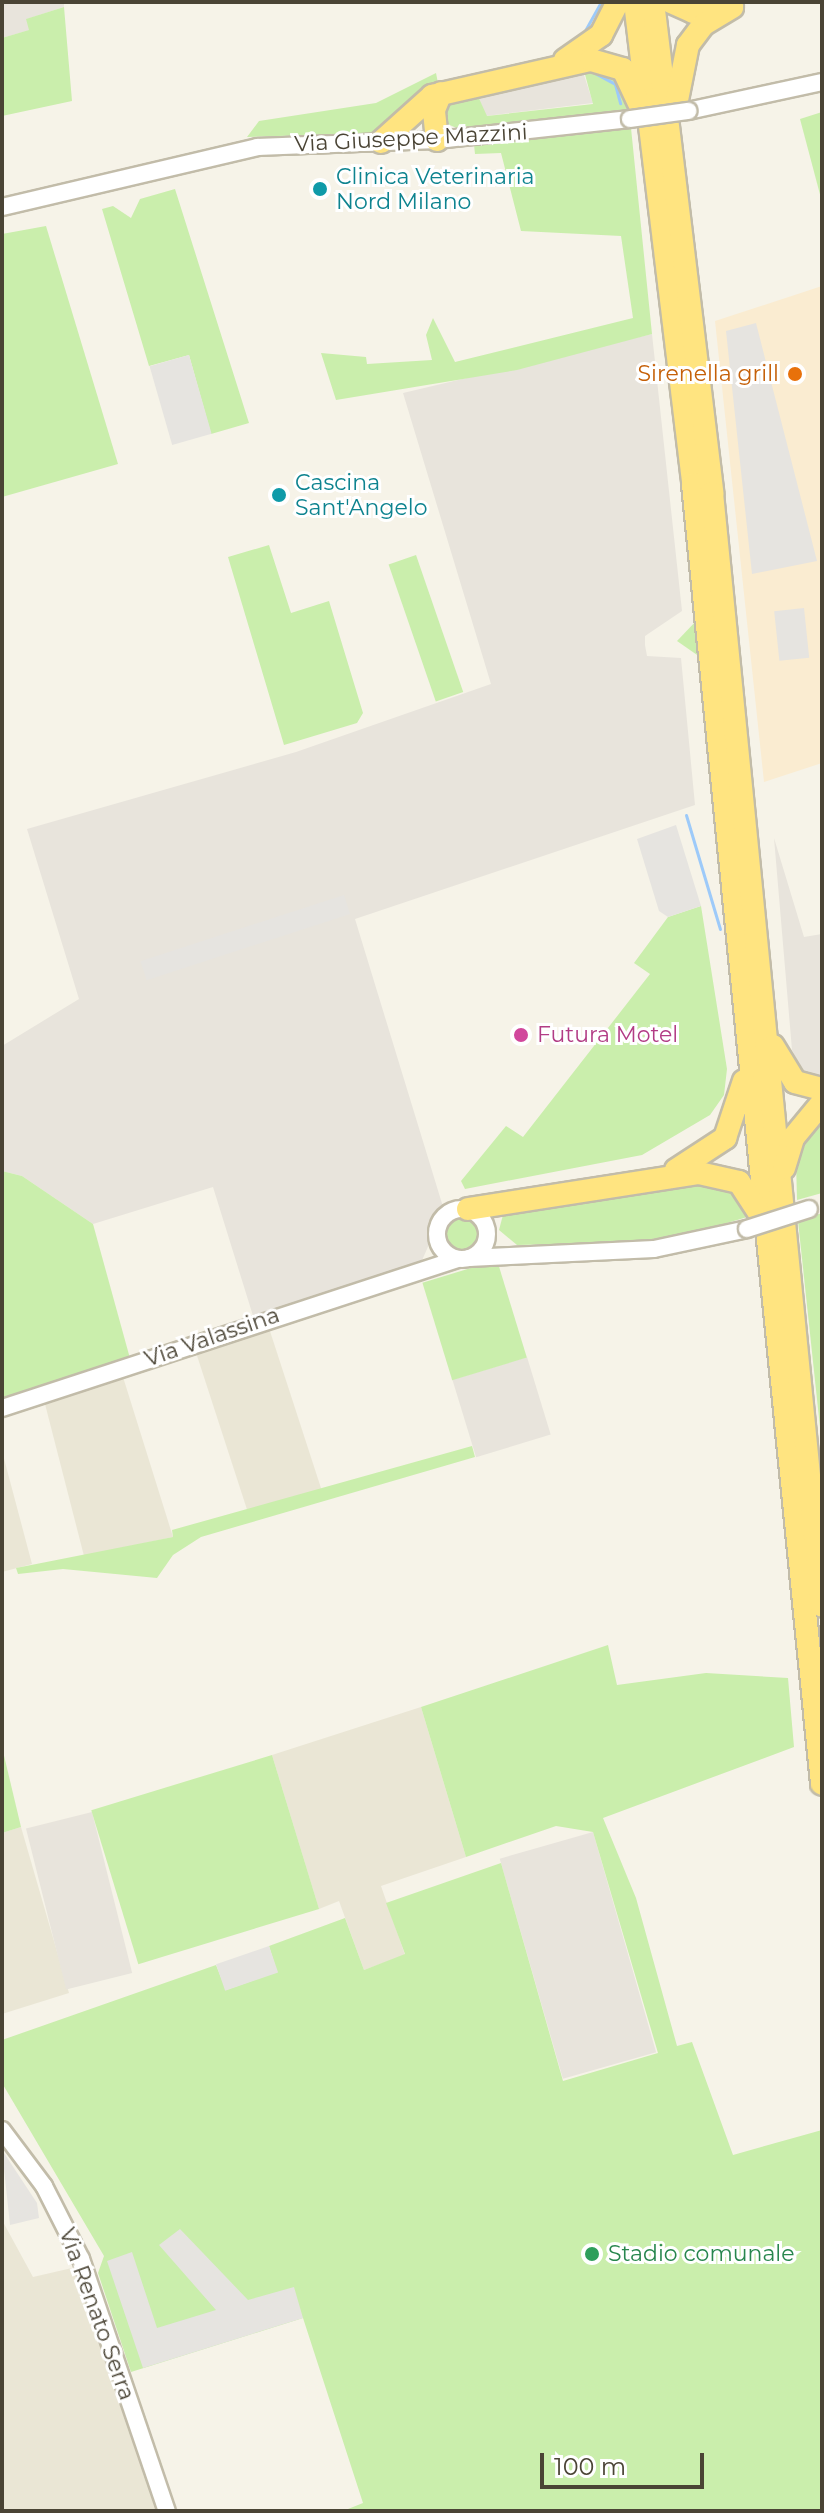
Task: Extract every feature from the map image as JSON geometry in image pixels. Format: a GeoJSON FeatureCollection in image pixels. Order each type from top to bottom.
{"type":"FeatureCollection","features":[{"type":"Feature","properties":{"kind":"highway"},"geometry":{"type":"LineString","coordinates":[[553,66],[601,35],[618,2]]}},
{"type":"Feature","properties":{"kind":"highway"},"geometry":{"type":"LineString","coordinates":[[635,2],[657,162],[750,1046],[757,1230],[822,1784]]}},
{"type":"Feature","properties":{"kind":"highway"},"geometry":{"type":"LineString","coordinates":[[653,2],[680,206],[822,1606]]}},
{"type":"Feature","properties":{"kind":"highway"},"geometry":{"type":"LineString","coordinates":[[671,2],[704,13],[738,4]]}},
{"type":"Feature","properties":{"kind":"highway"},"geometry":{"type":"LineString","coordinates":[[680,206],[676,101],[682,59],[704,24],[738,4]]}},
{"type":"Feature","properties":{"kind":"highway"},"geometry":{"type":"LineString","coordinates":[[381,142],[417,105],[441,93],[553,66],[601,60],[623,69],[638,94],[647,155],[657,162]]}},
{"type":"Feature","properties":{"kind":"highway"},"geometry":{"type":"LineString","coordinates":[[430,140],[434,110],[441,93]]}},
{"type":"Feature","properties":{"kind":"highway"},"geometry":{"type":"LineString","coordinates":[[417,105],[430,140]]}},
{"type":"Feature","properties":{"kind":"highway"},"geometry":{"type":"LineString","coordinates":[[764,1012],[787,1075],[822,1089]]}},
{"type":"Feature","properties":{"kind":"highway"},"geometry":{"type":"LineString","coordinates":[[468,1209],[665,1173],[712,1152],[735,1125],[750,1046]]}},
{"type":"Feature","properties":{"kind":"highway"},"geometry":{"type":"LineString","coordinates":[[782,1201],[793,1138],[822,1103]]}},
{"type":"Feature","properties":{"kind":"highway"},"geometry":{"type":"LineString","coordinates":[[665,1173],[739,1182],[757,1230]]}},
{"type":"Feature","properties":{"kind":"highway"},"geometry":{"type":"LineString","coordinates":[[486,1230],[505,1200]]}},
{"type":"Feature","properties":{"kind":"highway"},"geometry":{"type":"LineString","coordinates":[[806,1447],[817,1466],[822,1510]]}},
{"type":"Feature","properties":{"kind":"street","name":"Via Giuseppe Mazzini"},"geometry":{"type":"LineString","coordinates":[[2,207],[257,147],[430,140],[630,119],[688,111],[822,82]]}},
{"type":"Feature","properties":{"kind":"street","name":"Via Valassina"},"geometry":{"type":"LineString","coordinates":[[2,1408],[421,1266],[463,1259],[654,1249],[757,1230],[816,1207]]}},
{"type":"Feature","properties":{"kind":"street"},"geometry":{"type":"LineString","coordinates":[[421,1266],[438,1242],[445,1217],[468,1209],[508,1256]]}},
{"type":"Feature","properties":{"kind":"street"},"geometry":{"type":"LineString","coordinates":[[438,1242],[463,1259],[486,1230]]}},
{"type":"Feature","properties":{"kind":"street","name":"Via Renato Serra"},"geometry":{"type":"LineString","coordinates":[[2,2130],[44,2186],[81,2259],[167,2511]]}},
{"type":"Feature","properties":{"kind":"shaded area"},"geometry":{"type":"Polygon","coordinates":[[[2,2],[64,2],[64,7],[27,19],[30,30],[2,38],[2,2]]]}},
{"type":"Feature","properties":{"kind":"shaded area"},"geometry":{"type":"Polygon","coordinates":[[[571,72],[584,75],[593,103],[486,116],[477,94],[571,72]]]}},
{"type":"Feature","properties":{"kind":"shaded area"},"geometry":{"type":"Polygon","coordinates":[[[822,286],[822,763],[764,782],[715,321],[822,286]]]}},
{"type":"Feature","properties":{"kind":"shaded area"},"geometry":{"type":"Polygon","coordinates":[[[756,323],[817,561],[752,574],[726,331],[756,323]]]}},
{"type":"Feature","properties":{"kind":"shaded area"},"geometry":{"type":"Polygon","coordinates":[[[652,334],[682,611],[645,636],[645,645],[647,656],[681,658],[695,805],[355,919],[444,1210],[420,1265],[254,1319],[213,1187],[93,1224],[22,1176],[2,1171],[2,1046],[79,999],[27,829],[296,752],[491,684],[403,393],[652,334]]]}},
{"type":"Feature","properties":{"kind":"shaded area"},"geometry":{"type":"Polygon","coordinates":[[[189,355],[212,434],[172,445],[150,366],[189,355]]]}},
{"type":"Feature","properties":{"kind":"shaded area"},"geometry":{"type":"Polygon","coordinates":[[[804,608],[809,658],[779,661],[774,611],[804,608]]]}},
{"type":"Feature","properties":{"kind":"shaded area"},"geometry":{"type":"Polygon","coordinates":[[[676,825],[701,906],[668,917],[659,911],[637,839],[676,825]]]}},
{"type":"Feature","properties":{"kind":"shaded area"},"geometry":{"type":"Polygon","coordinates":[[[774,838],[804,937],[822,934],[822,1079],[802,1070],[792,1050],[774,838]]]}},
{"type":"Feature","properties":{"kind":"shaded area"},"geometry":{"type":"Polygon","coordinates":[[[344,895],[350,914],[147,980],[140,961],[344,895]]]}},
{"type":"Feature","properties":{"kind":"shaded area"},"geometry":{"type":"Polygon","coordinates":[[[268,1325],[321,1490],[248,1513],[195,1349],[268,1325]]]}},
{"type":"Feature","properties":{"kind":"shaded area"},"geometry":{"type":"Polygon","coordinates":[[[527,1357],[551,1434],[476,1457],[452,1380],[527,1357]]]}},
{"type":"Feature","properties":{"kind":"shaded area"},"geometry":{"type":"Polygon","coordinates":[[[123,1377],[173,1537],[84,1556],[45,1404],[123,1377]]]}},
{"type":"Feature","properties":{"kind":"shaded area"},"geometry":{"type":"Polygon","coordinates":[[[2,1451],[32,1564],[2,1572],[2,1451]]]}},
{"type":"Feature","properties":{"kind":"shaded area"},"geometry":{"type":"Polygon","coordinates":[[[421,1707],[466,1857],[381,1886],[405,1955],[364,1970],[339,1901],[319,1909],[272,1755],[421,1707]]]}},
{"type":"Feature","properties":{"kind":"shaded area"},"geometry":{"type":"Polygon","coordinates":[[[92,1812],[132,1973],[66,1990],[26,1828],[92,1812]]]}},
{"type":"Feature","properties":{"kind":"shaded area"},"geometry":{"type":"Polygon","coordinates":[[[21,1827],[69,1993],[2,2014],[2,1833],[21,1827]]]}},
{"type":"Feature","properties":{"kind":"shaded area"},"geometry":{"type":"Polygon","coordinates":[[[593,1832],[656,2052],[563,2079],[500,1859],[593,1832]]]}},
{"type":"Feature","properties":{"kind":"shaded area"},"geometry":{"type":"Polygon","coordinates":[[[269,1946],[278,1972],[225,1991],[216,1964],[269,1946]]]}},
{"type":"Feature","properties":{"kind":"shaded area"},"geometry":{"type":"Polygon","coordinates":[[[2,2150],[37,2203],[39,2218],[10,2225],[2,2150]]]}},
{"type":"Feature","properties":{"kind":"shaded area"},"geometry":{"type":"Polygon","coordinates":[[[2,2220],[33,2277],[72,2268],[86,2284],[162,2511],[2,2511],[2,2220]]]}},
{"type":"Feature","properties":{"kind":"shaded area"},"geometry":{"type":"Polygon","coordinates":[[[180,2229],[248,2300],[294,2287],[303,2318],[143,2368],[107,2261],[132,2252],[157,2328],[216,2310],[159,2245],[180,2229]]]}},
{"type":"Feature","properties":{"kind":"green space"},"geometry":{"type":"Polygon","coordinates":[[[64,7],[72,101],[2,116],[2,38],[29,30],[26,19],[64,7]]]}},
{"type":"Feature","properties":{"kind":"green space"},"geometry":{"type":"Polygon","coordinates":[[[583,67],[612,68],[636,109],[461,130],[443,122],[447,104],[477,94],[487,116],[593,104],[583,67]]]}},
{"type":"Feature","properties":{"kind":"green space"},"geometry":{"type":"Polygon","coordinates":[[[436,73],[439,88],[380,133],[247,137],[259,121],[376,103],[436,73]]]}},
{"type":"Feature","properties":{"kind":"green space"},"geometry":{"type":"Polygon","coordinates":[[[822,112],[822,202],[800,119],[822,112]]]}},
{"type":"Feature","properties":{"kind":"green space"},"geometry":{"type":"Polygon","coordinates":[[[631,128],[652,334],[517,370],[336,400],[321,353],[366,357],[367,364],[432,360],[426,335],[433,318],[455,362],[633,318],[621,236],[521,231],[501,153],[475,154],[474,145],[631,128]]]}},
{"type":"Feature","properties":{"kind":"green space"},"geometry":{"type":"Polygon","coordinates":[[[175,189],[249,423],[211,434],[189,355],[149,366],[102,209],[113,206],[131,218],[140,199],[175,189]]]}},
{"type":"Feature","properties":{"kind":"green space"},"geometry":{"type":"Polygon","coordinates":[[[46,226],[118,464],[2,497],[2,234],[46,226]]]}},
{"type":"Feature","properties":{"kind":"green space"},"geometry":{"type":"Polygon","coordinates":[[[269,545],[291,613],[329,601],[363,713],[357,723],[284,745],[228,557],[269,545]]]}},
{"type":"Feature","properties":{"kind":"green space"},"geometry":{"type":"Polygon","coordinates":[[[416,555],[463,692],[436,702],[389,564],[416,555]]]}},
{"type":"Feature","properties":{"kind":"green space"},"geometry":{"type":"Polygon","coordinates":[[[697,620],[700,657],[677,641],[697,620]]]}},
{"type":"Feature","properties":{"kind":"green space"},"geometry":{"type":"Polygon","coordinates":[[[701,906],[727,1069],[724,1095],[710,1115],[642,1155],[465,1189],[461,1181],[506,1126],[523,1137],[650,974],[634,963],[668,917],[701,906]]]}},
{"type":"Feature","properties":{"kind":"green space"},"geometry":{"type":"Polygon","coordinates":[[[822,1115],[822,1193],[797,1200],[796,1161],[822,1115]]]}},
{"type":"Feature","properties":{"kind":"green space"},"geometry":{"type":"Polygon","coordinates":[[[2,1171],[22,1176],[93,1224],[131,1362],[2,1404],[2,1171]]]}},
{"type":"Feature","properties":{"kind":"green space"},"geometry":{"type":"Polygon","coordinates":[[[664,1180],[728,1183],[754,1215],[683,1236],[612,1243],[517,1245],[499,1230],[504,1211],[664,1180]]]}},
{"type":"Feature","properties":{"kind":"green space"},"geometry":{"type":"Polygon","coordinates":[[[822,1213],[822,1446],[798,1221],[822,1213]]]}},
{"type":"Feature","properties":{"kind":"green space"},"geometry":{"type":"Polygon","coordinates":[[[461,1217],[474,1222],[479,1235],[474,1248],[461,1253],[448,1248],[443,1235],[448,1222],[461,1217]]]}},
{"type":"Feature","properties":{"kind":"green space"},"geometry":{"type":"Polygon","coordinates":[[[497,1260],[527,1358],[452,1380],[422,1283],[497,1260]]]}},
{"type":"Feature","properties":{"kind":"green space"},"geometry":{"type":"Polygon","coordinates":[[[472,1446],[475,1457],[201,1537],[173,1555],[157,1578],[63,1569],[18,1574],[16,1568],[173,1537],[172,1530],[472,1446]]]}},
{"type":"Feature","properties":{"kind":"green space"},"geometry":{"type":"Polygon","coordinates":[[[608,1645],[617,1685],[706,1673],[788,1678],[794,1747],[603,1818],[636,1898],[677,2046],[692,2042],[733,2155],[822,2130],[822,2511],[343,2511],[363,2503],[303,2318],[131,2372],[98,2273],[104,2256],[2,2083],[2,2040],[216,1965],[226,1990],[277,1972],[269,1946],[345,1918],[364,1970],[405,1954],[386,1903],[501,1863],[563,2081],[658,2053],[593,1832],[556,1826],[466,1857],[421,1707],[608,1645]]]}},
{"type":"Feature","properties":{"kind":"green space"},"geometry":{"type":"Polygon","coordinates":[[[2,1747],[21,1827],[2,1833],[2,1747]]]}},
{"type":"Feature","properties":{"kind":"green space"},"geometry":{"type":"Polygon","coordinates":[[[272,1755],[319,1909],[138,1964],[91,1810],[272,1755]]]}},
{"type":"Feature","properties":{"kind":"waterway"},"geometry":{"type":"LineString","coordinates":[[582,36],[601,2]]}},
{"type":"Feature","properties":{"kind":"waterway"},"geometry":{"type":"LineString","coordinates":[[589,70],[615,84],[620,103]]}},
{"type":"Feature","properties":{"kind":"waterway"},"geometry":{"type":"LineString","coordinates":[[686,815],[720,929]]}},
{"type":"Feature","properties":{"kind":"place","name":"Clinica Veterinaria Nord Milano"},"geometry":{"type":"Point","coordinates":[320,189]}},
{"type":"Feature","properties":{"kind":"place","name":"Sirenella grill"},"geometry":{"type":"Point","coordinates":[795,374]}},
{"type":"Feature","properties":{"kind":"place","name":"Cascina Sant'Angelo"},"geometry":{"type":"Point","coordinates":[279,495]}},
{"type":"Feature","properties":{"kind":"place","name":"Futura Motel"},"geometry":{"type":"Point","coordinates":[521,1035]}},
{"type":"Feature","properties":{"kind":"place","name":"Stadio comunale"},"geometry":{"type":"Point","coordinates":[592,2254]}}]}
